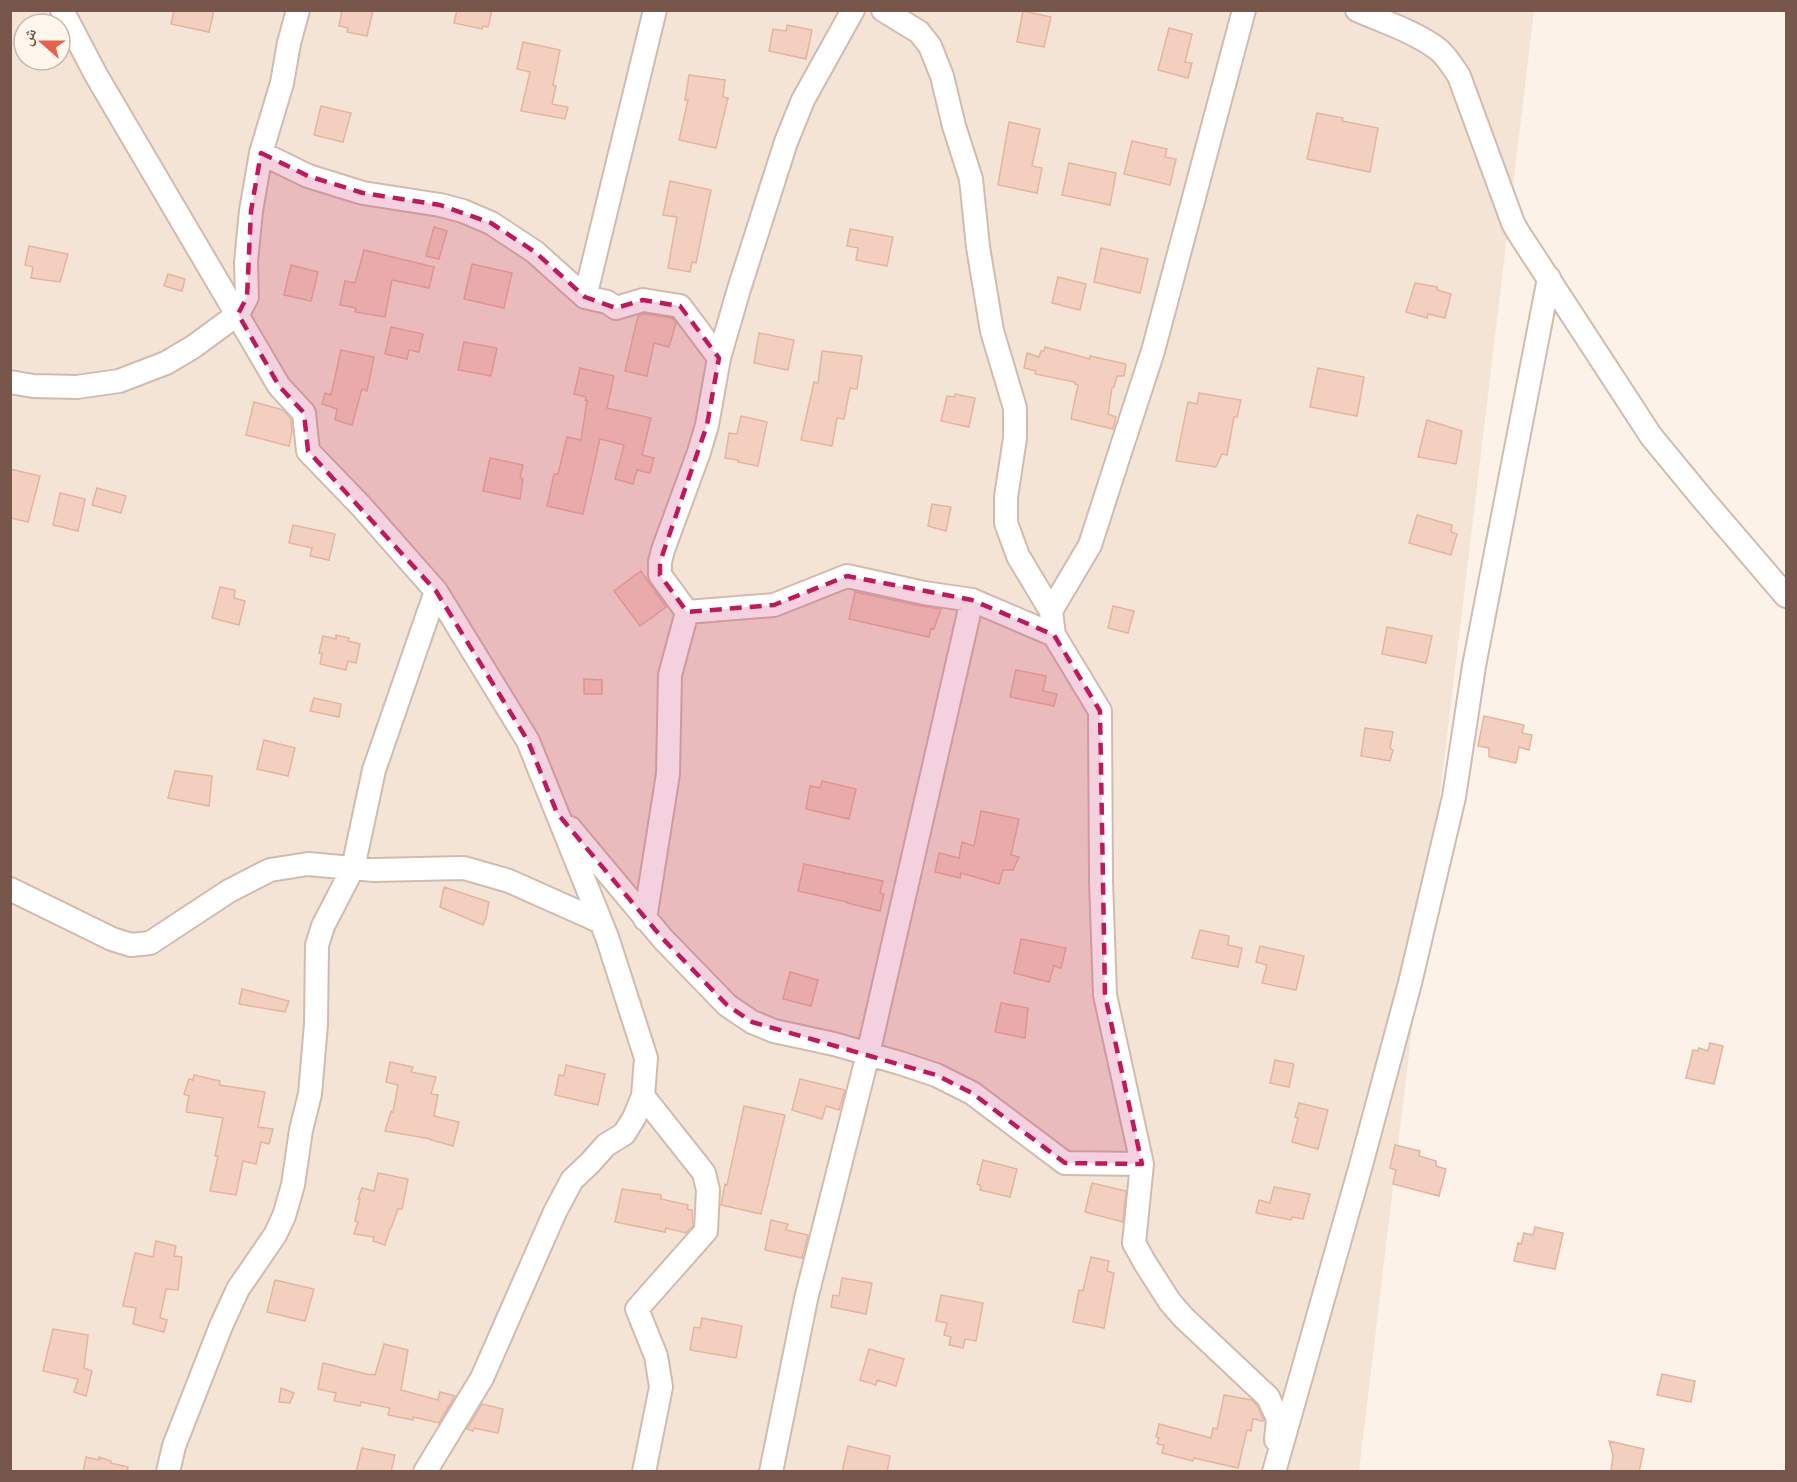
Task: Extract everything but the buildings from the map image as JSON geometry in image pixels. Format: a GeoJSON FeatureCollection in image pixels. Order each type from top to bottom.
{"type":"FeatureCollection","features":[{"type":"Feature","properties":{"kind":"street"},"geometry":{"type":"LineString","coordinates":[[62,10],[96,75],[279,386],[304,413],[308,451],[361,506],[436,591],[528,741],[601,922],[646,1058],[643,1096],[634,1118],[624,1134],[606,1145],[572,1180],[555,1212],[482,1378],[426,1472]]}},
{"type":"Feature","properties":{"kind":"street"},"geometry":{"type":"LineString","coordinates":[[10,382],[33,386],[77,387],[119,381],[166,363],[193,347],[238,314],[247,297],[246,262],[251,211],[261,153],[282,82],[298,10]]}},
{"type":"Feature","properties":{"kind":"street"},"geometry":{"type":"LineString","coordinates":[[585,297],[655,10]]}},
{"type":"Feature","properties":{"kind":"street"},"geometry":{"type":"LineString","coordinates":[[687,612],[660,575],[660,562],[702,443],[719,358],[786,142],[803,100],[853,10]]}},
{"type":"Feature","properties":{"kind":"street"},"geometry":{"type":"LineString","coordinates":[[883,10],[919,32],[930,46],[942,76],[954,126],[971,179],[978,247],[992,331],[1014,408],[1015,438],[1006,497],[1006,523],[1018,556],[1051,611],[1054,635],[1100,711],[1101,881],[1105,995],[1142,1164],[1134,1243],[1170,1302],[1268,1397],[1278,1419],[1274,1472]]}},
{"type":"Feature","properties":{"kind":"street"},"geometry":{"type":"LineString","coordinates":[[1051,611],[1090,545],[1153,351],[1244,10]]}},
{"type":"Feature","properties":{"kind":"street"},"geometry":{"type":"LineString","coordinates":[[1357,10],[1415,35],[1440,51],[1450,63],[1459,76],[1514,223],[1651,436],[1786,596]]}},
{"type":"Feature","properties":{"kind":"street"},"geometry":{"type":"LineString","coordinates":[[261,153],[308,176],[353,190],[463,211],[490,223],[536,252],[585,297],[607,302],[616,308],[643,300],[680,306],[719,358]]}},
{"type":"Feature","properties":{"kind":"street"},"geometry":{"type":"LineString","coordinates":[[1274,1472],[1410,983],[1454,797],[1473,666],[1549,278]]}},
{"type":"Feature","properties":{"kind":"street"},"geometry":{"type":"LineString","coordinates":[[687,612],[774,605],[847,576],[924,593],[972,600],[1054,635]]}},
{"type":"Feature","properties":{"kind":"street"},"geometry":{"type":"LineString","coordinates":[[168,1472],[174,1446],[225,1317],[238,1289],[284,1216],[293,1185],[301,1130],[310,1094],[316,1024],[316,945],[353,868],[375,770],[436,591]]}},
{"type":"Feature","properties":{"kind":"street"},"geometry":{"type":"LineString","coordinates":[[771,1472],[806,1299],[868,1054],[972,600]]}},
{"type":"Feature","properties":{"kind":"street"},"geometry":{"type":"LineString","coordinates":[[645,919],[668,774],[670,675],[687,612]]}},
{"type":"Feature","properties":{"kind":"street"},"geometry":{"type":"LineString","coordinates":[[557,813],[645,919],[727,1005],[752,1022],[774,1031],[868,1054],[936,1075],[972,1093],[1065,1163],[1142,1164]]}},
{"type":"Feature","properties":{"kind":"street"},"geometry":{"type":"LineString","coordinates":[[10,889],[112,939],[131,945],[150,943],[229,891],[270,870],[309,864],[374,870],[464,868],[509,881],[601,922]]}},
{"type":"Feature","properties":{"kind":"street"},"geometry":{"type":"LineString","coordinates":[[643,1096],[704,1173],[708,1190],[706,1231],[637,1309],[656,1356],[661,1387],[644,1472]]}},
{"type":"Feature","properties":{"kind":"highlighted area"},"geometry":{"type":"Polygon","coordinates":[[[261,153],[308,176],[363,193],[440,205],[491,223],[535,252],[585,297],[616,308],[643,300],[680,306],[719,358],[707,425],[660,562],[660,575],[687,612],[774,605],[847,576],[972,600],[1054,635],[1100,711],[1105,995],[1142,1164],[1065,1163],[972,1093],[936,1075],[752,1022],[727,1005],[663,939],[557,813],[528,741],[436,591],[308,451],[304,413],[279,386],[238,314],[247,297],[251,211],[261,153]]]}},
{"type":"Feature","properties":{"kind":"shaded area"},"geometry":{"type":"Polygon","coordinates":[[[10,11],[1534,11],[1359,1471],[11,1471],[10,11]]]}}]}
